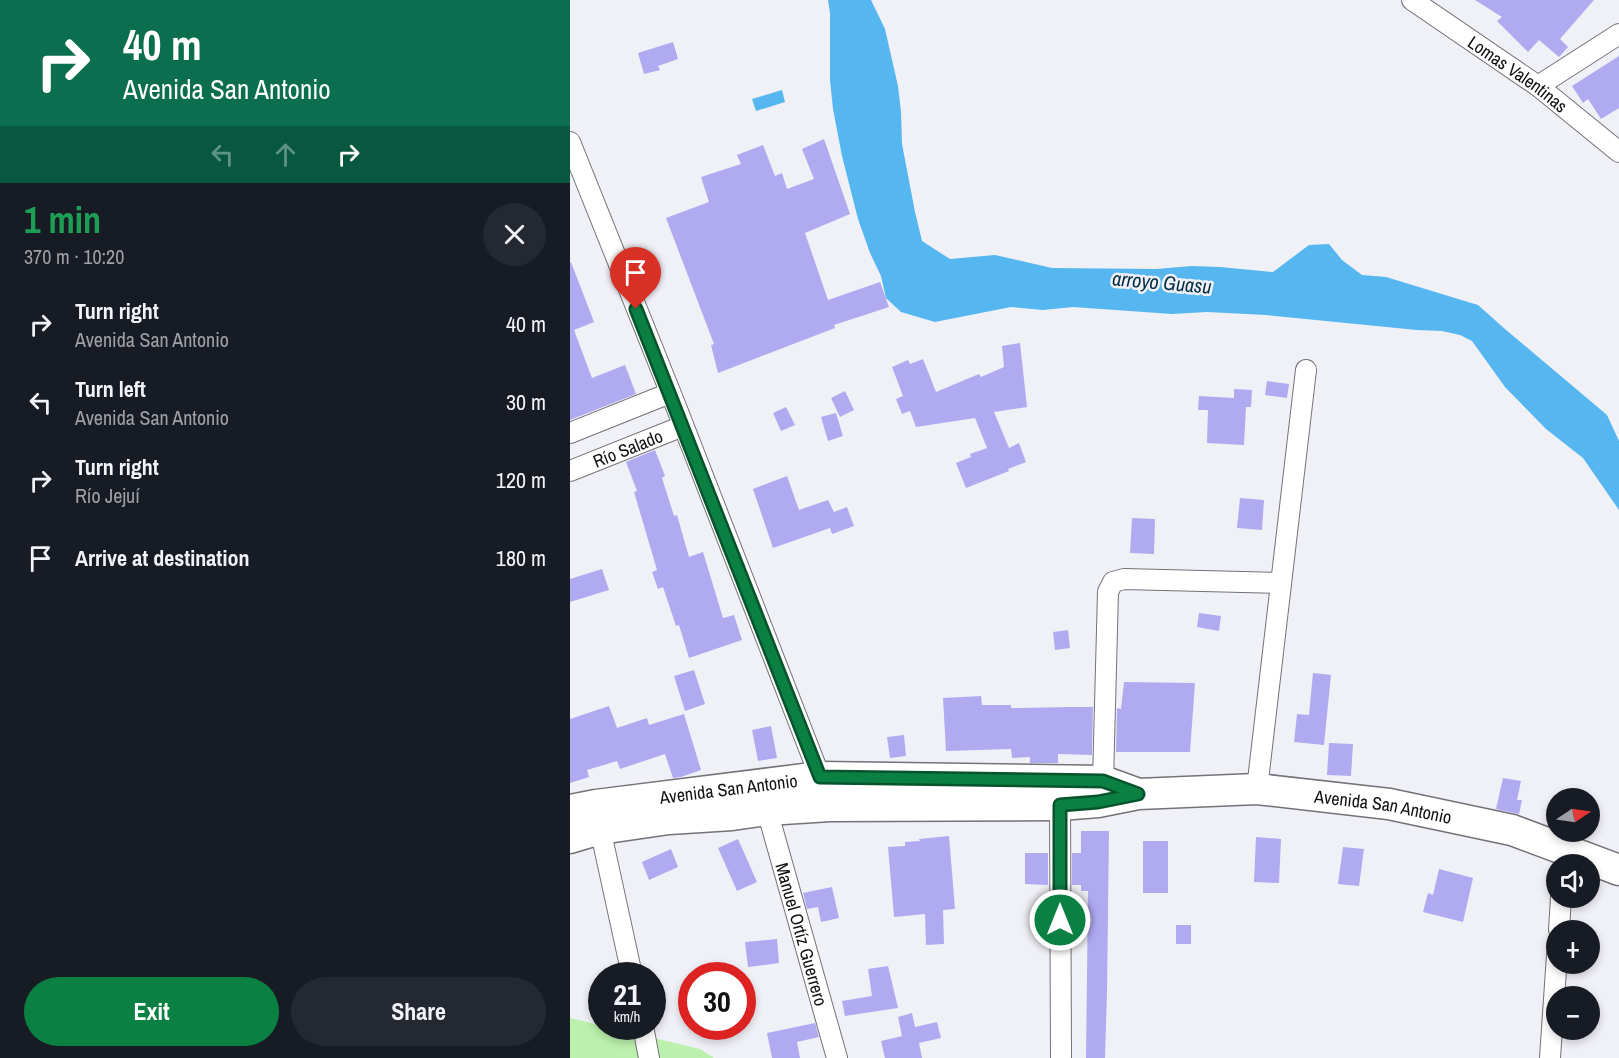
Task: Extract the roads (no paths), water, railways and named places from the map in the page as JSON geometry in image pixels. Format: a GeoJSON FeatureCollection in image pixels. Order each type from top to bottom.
{"type":"FeatureCollection","features":[{"type":"Feature","properties":{"kind":"main road","name":"Avenida San Antonio"},"geometry":{"type":"LineString","coordinates":[[570,838],[589,815],[820,777],[1103,781],[1138,794]]}},
{"type":"Feature","properties":{"kind":"main road","name":"Avenida San Antonio"},"geometry":{"type":"LineString","coordinates":[[589,815],[669,819],[830,806],[1060,805],[1098,802],[1138,794],[1257,789],[1389,804],[1512,830],[1563,854]]}},
{"type":"Feature","properties":{"kind":"main road","name":"Avenida San Antonio"},"geometry":{"type":"LineString","coordinates":[[1600,865],[1619,870]]}},
{"type":"Feature","properties":{"kind":"street","name":"Lomas Valentinas"},"geometry":{"type":"LineString","coordinates":[[1412,0],[1538,86],[1619,152]]}},
{"type":"Feature","properties":{"kind":"street"},"geometry":{"type":"LineString","coordinates":[[1538,86],[1619,34]]}},
{"type":"Feature","properties":{"kind":"street"},"geometry":{"type":"LineString","coordinates":[[570,142],[830,806]]}},
{"type":"Feature","properties":{"kind":"street"},"geometry":{"type":"LineString","coordinates":[[1257,789],[1306,370]]}},
{"type":"Feature","properties":{"kind":"street","name":"Río Salado"},"geometry":{"type":"LineString","coordinates":[[570,433],[670,393]]}},
{"type":"Feature","properties":{"kind":"street","name":"Río Salado"},"geometry":{"type":"LineString","coordinates":[[570,471],[683,426]]}},
{"type":"Feature","properties":{"kind":"street"},"geometry":{"type":"LineString","coordinates":[[1103,781],[1108,592],[1113,582],[1124,579],[1281,583]]}},
{"type":"Feature","properties":{"kind":"street"},"geometry":{"type":"LineString","coordinates":[[1060,805],[1061,1058]]}},
{"type":"Feature","properties":{"kind":"street","name":"Manuel Ortíz Guerrero"},"geometry":{"type":"LineString","coordinates":[[767,810],[837,1058]]}},
{"type":"Feature","properties":{"kind":"street"},"geometry":{"type":"LineString","coordinates":[[589,815],[629,962]]}},
{"type":"Feature","properties":{"kind":"street"},"geometry":{"type":"LineString","coordinates":[[1550,1058],[1556,974]]}},
{"type":"Feature","properties":{"kind":"street"},"geometry":{"type":"LineString","coordinates":[[646,1040],[649,1058]]}},
{"type":"Feature","properties":{"kind":"water","name":"arroyo Guasu"},"geometry":{"type":"Polygon","coordinates":[[[828,0],[871,0],[885,29],[898,86],[902,144],[922,241],[950,259],[995,255],[1052,268],[1156,269],[1192,266],[1273,272],[1309,245],[1329,244],[1342,260],[1362,275],[1386,277],[1478,305],[1607,415],[1619,441],[1619,510],[1583,458],[1546,429],[1505,387],[1472,341],[1460,335],[1442,331],[1266,315],[1207,312],[1172,314],[1073,307],[1043,310],[1011,307],[935,322],[901,312],[886,298],[881,276],[858,219],[842,156],[830,80],[828,0]]]}},
{"type":"Feature","properties":{"kind":"water"},"geometry":{"type":"Polygon","coordinates":[[[782,90],[785,102],[756,111],[752,99],[782,90]]]}}]}
